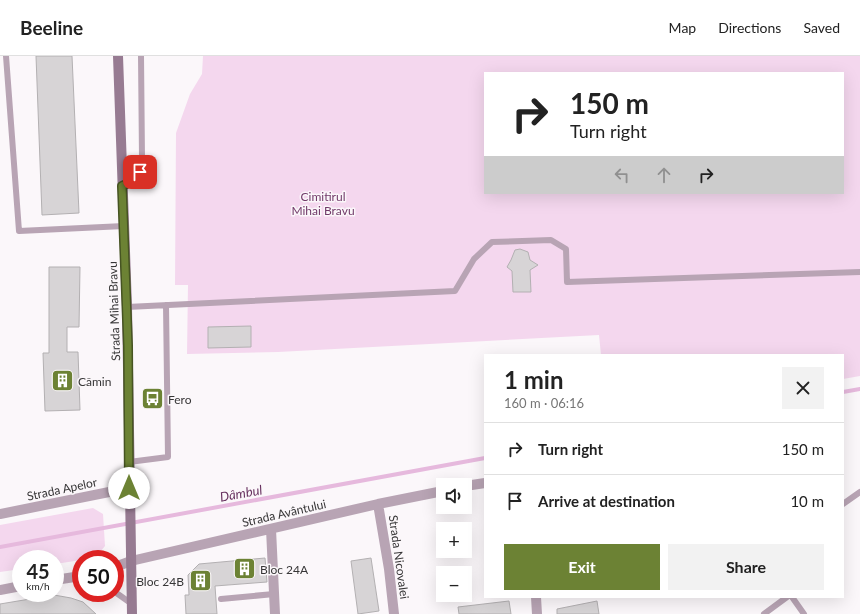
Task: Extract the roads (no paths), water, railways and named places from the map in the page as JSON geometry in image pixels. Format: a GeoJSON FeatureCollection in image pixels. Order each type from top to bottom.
{"type":"FeatureCollection","features":[{"type":"Feature","properties":{"kind":"main road","name":"Strada Mihai Bravu"},"geometry":{"type":"LineString","coordinates":[[118,56],[127,307],[132,609]]}},
{"type":"Feature","properties":{"kind":"street"},"geometry":{"type":"LineString","coordinates":[[472,485],[484,482]]}},
{"type":"Feature","properties":{"kind":"street","name":"Strada Apelor"},"geometry":{"type":"LineString","coordinates":[[0,514],[129,488]]}},
{"type":"Feature","properties":{"kind":"street","name":"Strada Avântului"},"geometry":{"type":"LineString","coordinates":[[124,564],[378,504],[436,492]]}},
{"type":"Feature","properties":{"kind":"street","name":"Strada Nicovalei"},"geometry":{"type":"LineString","coordinates":[[378,504],[389,569],[394,614]]}},
{"type":"Feature","properties":{"kind":"street"},"geometry":{"type":"LineString","coordinates":[[271,529],[275,614]]}},
{"type":"Feature","properties":{"kind":"street"},"geometry":{"type":"LineString","coordinates":[[0,590],[12,588]]}},
{"type":"Feature","properties":{"kind":"street"},"geometry":{"type":"LineString","coordinates":[[536,598],[537,614]]}},
{"type":"Feature","properties":{"kind":"lane"},"geometry":{"type":"LineString","coordinates":[[6,56],[19,231],[124,226]]}},
{"type":"Feature","properties":{"kind":"lane"},"geometry":{"type":"LineString","coordinates":[[122,186],[137,179],[140,172],[142,128],[141,56]]}},
{"type":"Feature","properties":{"kind":"lane"},"geometry":{"type":"LineString","coordinates":[[127,307],[455,291],[474,259],[492,242],[552,240],[566,249],[567,282],[860,272]]}},
{"type":"Feature","properties":{"kind":"lane"},"geometry":{"type":"LineString","coordinates":[[129,462],[168,457],[166,305]]}},
{"type":"Feature","properties":{"kind":"lane"},"geometry":{"type":"LineString","coordinates":[[844,503],[860,492]]}},
{"type":"Feature","properties":{"kind":"lane"},"geometry":{"type":"LineString","coordinates":[[221,599],[274,594]]}},
{"type":"Feature","properties":{"kind":"lane"},"geometry":{"type":"LineString","coordinates":[[764,614],[786,598]]}},
{"type":"Feature","properties":{"kind":"lane"},"geometry":{"type":"LineString","coordinates":[[793,598],[804,614]]}},
{"type":"Feature","properties":{"kind":"lane"},"geometry":{"type":"LineString","coordinates":[[124,601],[132,609]]}},
{"type":"Feature","properties":{"kind":"waterway","name":"Dâmbul"},"geometry":{"type":"LineString","coordinates":[[844,392],[860,389]]}},
{"type":"Feature","properties":{"kind":"waterway","name":"Dâmbul"},"geometry":{"type":"LineString","coordinates":[[0,547],[484,458]]}},
{"type":"Feature","properties":{"kind":"place","name":"Cămin"},"geometry":{"type":"Point","coordinates":[62,381]}},
{"type":"Feature","properties":{"kind":"place","name":"Fero"},"geometry":{"type":"Point","coordinates":[152,399]}},
{"type":"Feature","properties":{"kind":"place","name":"Bloc 24A"},"geometry":{"type":"Point","coordinates":[244,569]}},
{"type":"Feature","properties":{"kind":"place","name":"Bloc 24B"},"geometry":{"type":"Point","coordinates":[200,581]}},
{"type":"Feature","properties":{"kind":"park label","name":"Cimitirul Mihai Bravu"},"geometry":{"type":"Point","coordinates":[323,203]}}]}
